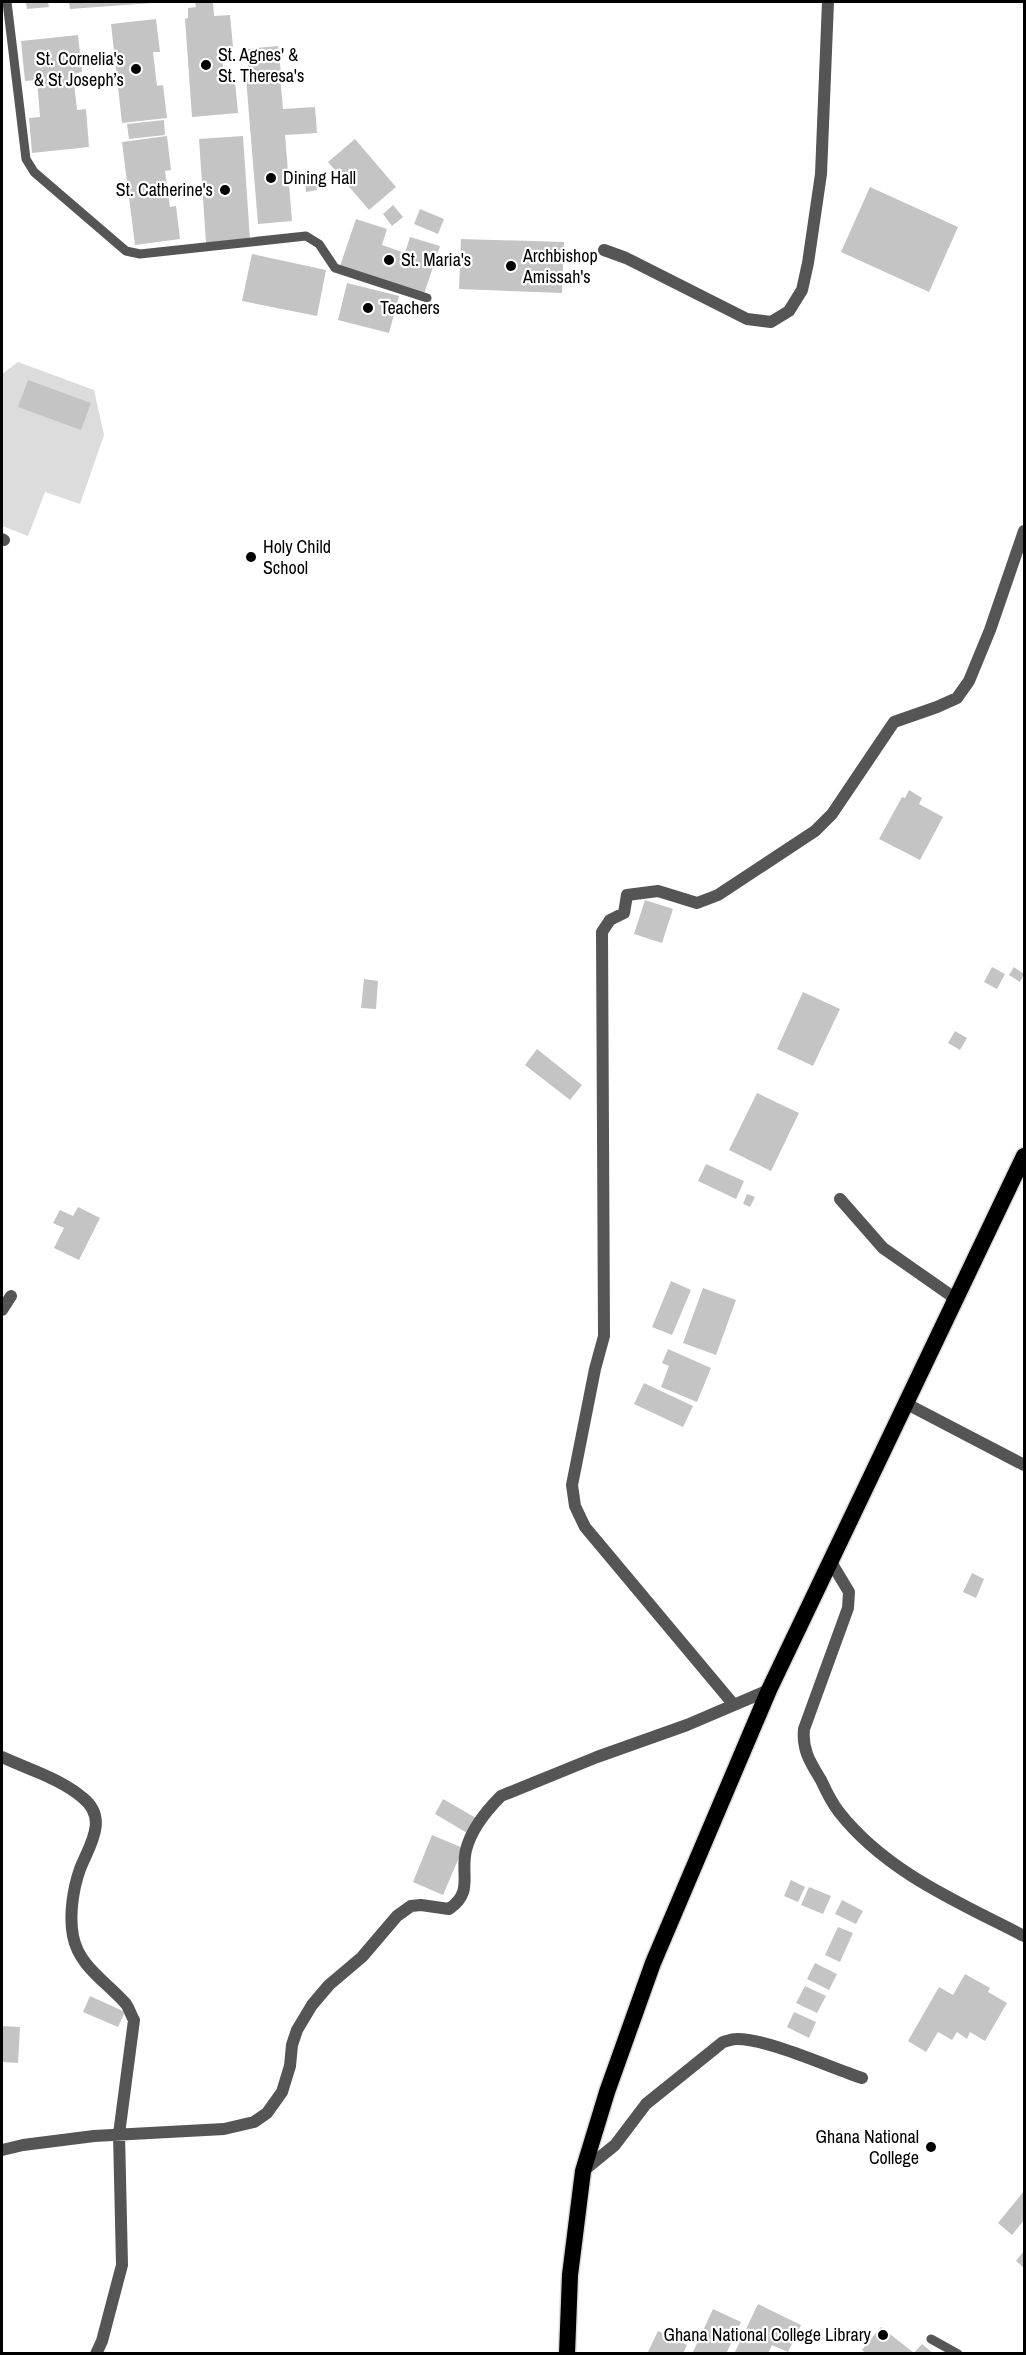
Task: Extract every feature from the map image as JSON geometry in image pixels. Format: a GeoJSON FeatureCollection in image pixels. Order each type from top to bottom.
{"type":"FeatureCollection","features":[{"type":"Feature","properties":{"kind":"highway"},"geometry":{"type":"LineString","coordinates":[[567,2354],[570,2275],[584,2171],[607,2092],[653,1963],[769,1690],[1024,1156]]}},
{"type":"Feature","properties":{"kind":"street"},"geometry":{"type":"LineString","coordinates":[[604,250],[626,258],[747,319],[771,322],[789,311],[802,290],[821,174],[828,2]]}},
{"type":"Feature","properties":{"kind":"street"},"geometry":{"type":"LineString","coordinates":[[734,1705],[585,1527],[575,1506],[572,1485],[595,1369],[604,1336],[602,932],[610,920],[624,913],[627,895],[658,891],[697,903],[718,895],[806,837],[832,814],[894,722],[957,698],[969,681],[990,630],[1024,531]]}},
{"type":"Feature","properties":{"kind":"street"},"geometry":{"type":"LineString","coordinates":[[840,1199],[883,1248],[956,1299]]}},
{"type":"Feature","properties":{"kind":"street"},"geometry":{"type":"LineString","coordinates":[[2,1310],[10,1296]]}},
{"type":"Feature","properties":{"kind":"street"},"geometry":{"type":"LineString","coordinates":[[907,1404],[1024,1465]]}},
{"type":"Feature","properties":{"kind":"street"},"geometry":{"type":"LineString","coordinates":[[831,1562],[849,1592],[848,1608],[804,1729],[803,1743],[809,1760],[838,1811],[864,1841],[896,1867],[1024,1936]]}},
{"type":"Feature","properties":{"kind":"street"},"geometry":{"type":"LineString","coordinates":[[2,2150],[23,2145],[119,2134],[224,2128],[254,2122],[261,2118],[282,2092],[297,2030],[312,2005],[329,1985],[362,1957],[397,1916],[411,1906],[449,1909],[460,1902],[464,1891],[466,1850],[476,1828],[490,1807],[501,1796],[597,1757],[687,1725],[769,1690]]}},
{"type":"Feature","properties":{"kind":"street"},"geometry":{"type":"LineString","coordinates":[[2,1757],[72,1790],[85,1799],[93,1809],[95,1836],[80,1870],[72,1902],[73,1936],[81,1959],[126,2004],[134,2020],[119,2134],[122,2265],[102,2341],[96,2354]]}},
{"type":"Feature","properties":{"kind":"street"},"geometry":{"type":"LineString","coordinates":[[584,2171],[615,2145],[646,2104],[723,2042],[734,2039],[748,2040],[778,2048],[862,2078]]}},
{"type":"Feature","properties":{"kind":"lane"},"geometry":{"type":"LineString","coordinates":[[7,2],[26,159],[34,172],[126,251],[140,254],[306,236],[319,244],[335,268],[427,298]]}},
{"type":"Feature","properties":{"kind":"lane"},"geometry":{"type":"LineString","coordinates":[[931,2339],[958,2354]]}},
{"type":"Feature","properties":{"kind":"shaded area"},"geometry":{"type":"Polygon","coordinates":[[[18,362],[94,390],[104,435],[80,504],[45,492],[28,536],[2,526],[2,374],[18,362]]]}},
{"type":"Feature","properties":{"kind":"building"},"geometry":{"type":"Polygon","coordinates":[[[26,2],[48,2],[49,7],[27,9],[26,2]]]}},
{"type":"Feature","properties":{"kind":"building"},"geometry":{"type":"Polygon","coordinates":[[[69,2],[152,2],[152,3],[70,9],[69,2]]]}},
{"type":"Feature","properties":{"kind":"building","name":"St. Agnes' & St. Theresa's"},"geometry":{"type":"Polygon","coordinates":[[[213,2],[214,16],[230,15],[233,47],[222,48],[224,82],[235,81],[238,113],[192,117],[185,19],[188,18],[188,8],[196,7],[195,3],[213,2]]]}},
{"type":"Feature","properties":{"kind":"building","name":"St. Cornelia's & St Joseph’s"},"geometry":{"type":"Polygon","coordinates":[[[156,19],[160,52],[153,52],[157,86],[163,85],[167,118],[122,123],[111,24],[156,19]]]}},
{"type":"Feature","properties":{"kind":"building"},"geometry":{"type":"Polygon","coordinates":[[[78,35],[82,72],[73,74],[77,110],[86,109],[89,147],[32,153],[29,118],[40,117],[37,80],[25,81],[21,41],[78,35]]]}},
{"type":"Feature","properties":{"kind":"building"},"geometry":{"type":"Polygon","coordinates":[[[278,46],[281,73],[249,76],[247,49],[278,46]]]}},
{"type":"Feature","properties":{"kind":"building","name":"Dining Hall"},"geometry":{"type":"Polygon","coordinates":[[[280,75],[283,109],[315,107],[317,133],[285,135],[292,221],[258,224],[246,78],[280,75]]]}},
{"type":"Feature","properties":{"kind":"building"},"geometry":{"type":"Polygon","coordinates":[[[164,120],[165,135],[129,139],[127,124],[164,120]]]}},
{"type":"Feature","properties":{"kind":"building"},"geometry":{"type":"Polygon","coordinates":[[[167,136],[171,170],[165,171],[170,207],[176,206],[180,239],[135,245],[122,142],[167,136]]]}},
{"type":"Feature","properties":{"kind":"building","name":"St. Catherine's"},"geometry":{"type":"Polygon","coordinates":[[[243,136],[250,240],[206,243],[199,139],[243,136]]]}},
{"type":"Feature","properties":{"kind":"building"},"geometry":{"type":"Polygon","coordinates":[[[355,139],[396,187],[369,210],[328,162],[355,139]]]}},
{"type":"Feature","properties":{"kind":"building"},"geometry":{"type":"Polygon","coordinates":[[[315,176],[317,190],[306,192],[305,178],[315,176]]]}},
{"type":"Feature","properties":{"kind":"building"},"geometry":{"type":"Polygon","coordinates":[[[870,187],[958,227],[929,292],[841,252],[870,187]]]}},
{"type":"Feature","properties":{"kind":"building"},"geometry":{"type":"Polygon","coordinates":[[[393,205],[403,217],[392,226],[383,214],[393,205]]]}},
{"type":"Feature","properties":{"kind":"building"},"geometry":{"type":"Polygon","coordinates":[[[420,209],[444,219],[438,234],[414,224],[420,209]]]}},
{"type":"Feature","properties":{"kind":"building","name":"St. Maria's"},"geometry":{"type":"Polygon","coordinates":[[[356,219],[387,229],[382,245],[405,253],[410,237],[440,246],[424,294],[340,266],[356,219]]]}},
{"type":"Feature","properties":{"kind":"building","name":"Archbishop Amissah's"},"geometry":{"type":"Polygon","coordinates":[[[461,239],[564,242],[562,293],[459,289],[461,239]]]}},
{"type":"Feature","properties":{"kind":"building"},"geometry":{"type":"Polygon","coordinates":[[[252,254],[326,270],[317,316],[242,301],[252,254]]]}},
{"type":"Feature","properties":{"kind":"building","name":"Teachers"},"geometry":{"type":"Polygon","coordinates":[[[347,283],[399,296],[389,333],[338,320],[347,283]]]}},
{"type":"Feature","properties":{"kind":"building"},"geometry":{"type":"Polygon","coordinates":[[[28,380],[91,403],[81,430],[18,407],[28,380]]]}},
{"type":"Feature","properties":{"kind":"building"},"geometry":{"type":"Polygon","coordinates":[[[909,790],[922,798],[919,804],[943,817],[920,860],[879,839],[902,797],[905,798],[909,790]]]}},
{"type":"Feature","properties":{"kind":"building"},"geometry":{"type":"Polygon","coordinates":[[[645,900],[673,909],[662,943],[634,934],[645,900]]]}},
{"type":"Feature","properties":{"kind":"building"},"geometry":{"type":"Polygon","coordinates":[[[992,967],[1005,974],[997,989],[984,982],[992,967]]]}},
{"type":"Feature","properties":{"kind":"building"},"geometry":{"type":"Polygon","coordinates":[[[1014,967],[1024,974],[1020,982],[1009,975],[1014,967]]]}},
{"type":"Feature","properties":{"kind":"building"},"geometry":{"type":"Polygon","coordinates":[[[364,979],[378,981],[376,1009],[361,1008],[364,979]]]}},
{"type":"Feature","properties":{"kind":"building"},"geometry":{"type":"Polygon","coordinates":[[[803,992],[840,1009],[813,1066],[777,1049],[803,992]]]}},
{"type":"Feature","properties":{"kind":"building"},"geometry":{"type":"Polygon","coordinates":[[[955,1031],[967,1038],[960,1050],[948,1043],[955,1031]]]}},
{"type":"Feature","properties":{"kind":"building"},"geometry":{"type":"Polygon","coordinates":[[[537,1049],[582,1085],[570,1100],[525,1065],[537,1049]]]}},
{"type":"Feature","properties":{"kind":"building"},"geometry":{"type":"Polygon","coordinates":[[[757,1093],[799,1113],[771,1171],[729,1150],[757,1093]]]}},
{"type":"Feature","properties":{"kind":"building"},"geometry":{"type":"Polygon","coordinates":[[[706,1164],[744,1181],[736,1199],[698,1181],[706,1164]]]}},
{"type":"Feature","properties":{"kind":"building"},"geometry":{"type":"Polygon","coordinates":[[[747,1194],[755,1197],[750,1207],[743,1204],[747,1194]]]}},
{"type":"Feature","properties":{"kind":"building"},"geometry":{"type":"Polygon","coordinates":[[[78,1207],[100,1218],[79,1260],[54,1248],[64,1228],[53,1223],[60,1210],[73,1216],[78,1207]]]}},
{"type":"Feature","properties":{"kind":"building"},"geometry":{"type":"Polygon","coordinates":[[[671,1281],[691,1290],[672,1335],[652,1327],[671,1281]]]}},
{"type":"Feature","properties":{"kind":"building"},"geometry":{"type":"Polygon","coordinates":[[[703,1288],[736,1300],[716,1355],[683,1343],[703,1288]]]}},
{"type":"Feature","properties":{"kind":"building"},"geometry":{"type":"Polygon","coordinates":[[[668,1349],[711,1368],[697,1402],[661,1387],[669,1366],[662,1363],[668,1349]]]}},
{"type":"Feature","properties":{"kind":"building"},"geometry":{"type":"Polygon","coordinates":[[[644,1383],[693,1406],[683,1427],[634,1404],[644,1383]]]}},
{"type":"Feature","properties":{"kind":"building"},"geometry":{"type":"Polygon","coordinates":[[[972,1573],[984,1579],[976,1598],[963,1592],[972,1573]]]}},
{"type":"Feature","properties":{"kind":"building"},"geometry":{"type":"Polygon","coordinates":[[[443,1799],[476,1818],[467,1833],[435,1814],[443,1799]]]}},
{"type":"Feature","properties":{"kind":"building"},"geometry":{"type":"Polygon","coordinates":[[[432,1835],[463,1848],[443,1895],[413,1882],[432,1835]]]}},
{"type":"Feature","properties":{"kind":"building"},"geometry":{"type":"Polygon","coordinates":[[[791,1880],[805,1887],[798,1902],[784,1896],[791,1880]]]}},
{"type":"Feature","properties":{"kind":"building"},"geometry":{"type":"Polygon","coordinates":[[[809,1887],[831,1896],[823,1914],[801,1905],[809,1887]]]}},
{"type":"Feature","properties":{"kind":"building"},"geometry":{"type":"Polygon","coordinates":[[[842,1900],[863,1911],[856,1924],[835,1914],[842,1900]]]}},
{"type":"Feature","properties":{"kind":"building"},"geometry":{"type":"Polygon","coordinates":[[[838,1927],[853,1933],[840,1962],[825,1955],[838,1927]]]}},
{"type":"Feature","properties":{"kind":"building"},"geometry":{"type":"Polygon","coordinates":[[[815,1963],[837,1974],[829,1990],[807,1979],[815,1963]]]}},
{"type":"Feature","properties":{"kind":"building"},"geometry":{"type":"Polygon","coordinates":[[[965,1974],[990,1988],[988,1992],[1007,2003],[985,2041],[970,2032],[967,2039],[957,2032],[952,2040],[938,2032],[926,2052],[908,2041],[939,1987],[953,1995],[965,1974]]]}},
{"type":"Feature","properties":{"kind":"building"},"geometry":{"type":"Polygon","coordinates":[[[805,1986],[826,1996],[817,2013],[796,2003],[805,1986]]]}},
{"type":"Feature","properties":{"kind":"building"},"geometry":{"type":"Polygon","coordinates":[[[90,1996],[125,2012],[118,2027],[83,2012],[90,1996]]]}},
{"type":"Feature","properties":{"kind":"building"},"geometry":{"type":"Polygon","coordinates":[[[794,2012],[816,2022],[809,2038],[787,2027],[794,2012]]]}},
{"type":"Feature","properties":{"kind":"building"},"geometry":{"type":"Polygon","coordinates":[[[2,2026],[20,2027],[18,2063],[2,2062],[2,2026]]]}},
{"type":"Feature","properties":{"kind":"building"},"geometry":{"type":"Polygon","coordinates":[[[1024,2191],[1024,2220],[1012,2235],[998,2223],[1024,2191]]]}},
{"type":"Feature","properties":{"kind":"building"},"geometry":{"type":"Polygon","coordinates":[[[1024,2251],[1024,2268],[1016,2261],[1024,2251]]]}},
{"type":"Feature","properties":{"kind":"building"},"geometry":{"type":"Polygon","coordinates":[[[758,2304],[801,2325],[788,2352],[772,2345],[768,2354],[734,2354],[758,2304]]]}},
{"type":"Feature","properties":{"kind":"building"},"geometry":{"type":"Polygon","coordinates":[[[713,2309],[741,2322],[726,2354],[692,2354],[713,2309]]]}},
{"type":"Feature","properties":{"kind":"building","name":"Ghana National College Library"},"geometry":{"type":"Polygon","coordinates":[[[881,2327],[914,2353],[922,2344],[934,2354],[867,2354],[862,2350],[881,2327]]]}},
{"type":"Feature","properties":{"kind":"building"},"geometry":{"type":"Polygon","coordinates":[[[658,2331],[687,2345],[683,2354],[647,2354],[658,2331]]]}},
{"type":"Feature","properties":{"kind":"place","name":"St. Agnes' & St. Theresa's"},"geometry":{"type":"Point","coordinates":[206,65]}},
{"type":"Feature","properties":{"kind":"place","name":"St. Cornelia's & St Joseph’s"},"geometry":{"type":"Point","coordinates":[136,69]}},
{"type":"Feature","properties":{"kind":"place","name":"Dining Hall"},"geometry":{"type":"Point","coordinates":[271,178]}},
{"type":"Feature","properties":{"kind":"place","name":"St. Catherine's"},"geometry":{"type":"Point","coordinates":[225,190]}},
{"type":"Feature","properties":{"kind":"place","name":"St. Maria's"},"geometry":{"type":"Point","coordinates":[389,260]}},
{"type":"Feature","properties":{"kind":"place","name":"Archbishop Amissah's"},"geometry":{"type":"Point","coordinates":[511,266]}},
{"type":"Feature","properties":{"kind":"place","name":"Teachers"},"geometry":{"type":"Point","coordinates":[368,308]}},
{"type":"Feature","properties":{"kind":"place","name":"Holy Child School"},"geometry":{"type":"Point","coordinates":[251,557]}},
{"type":"Feature","properties":{"kind":"place","name":"Ghana National College"},"geometry":{"type":"Point","coordinates":[931,2147]}},
{"type":"Feature","properties":{"kind":"place","name":"Ghana National College Library"},"geometry":{"type":"Point","coordinates":[883,2335]}}]}
